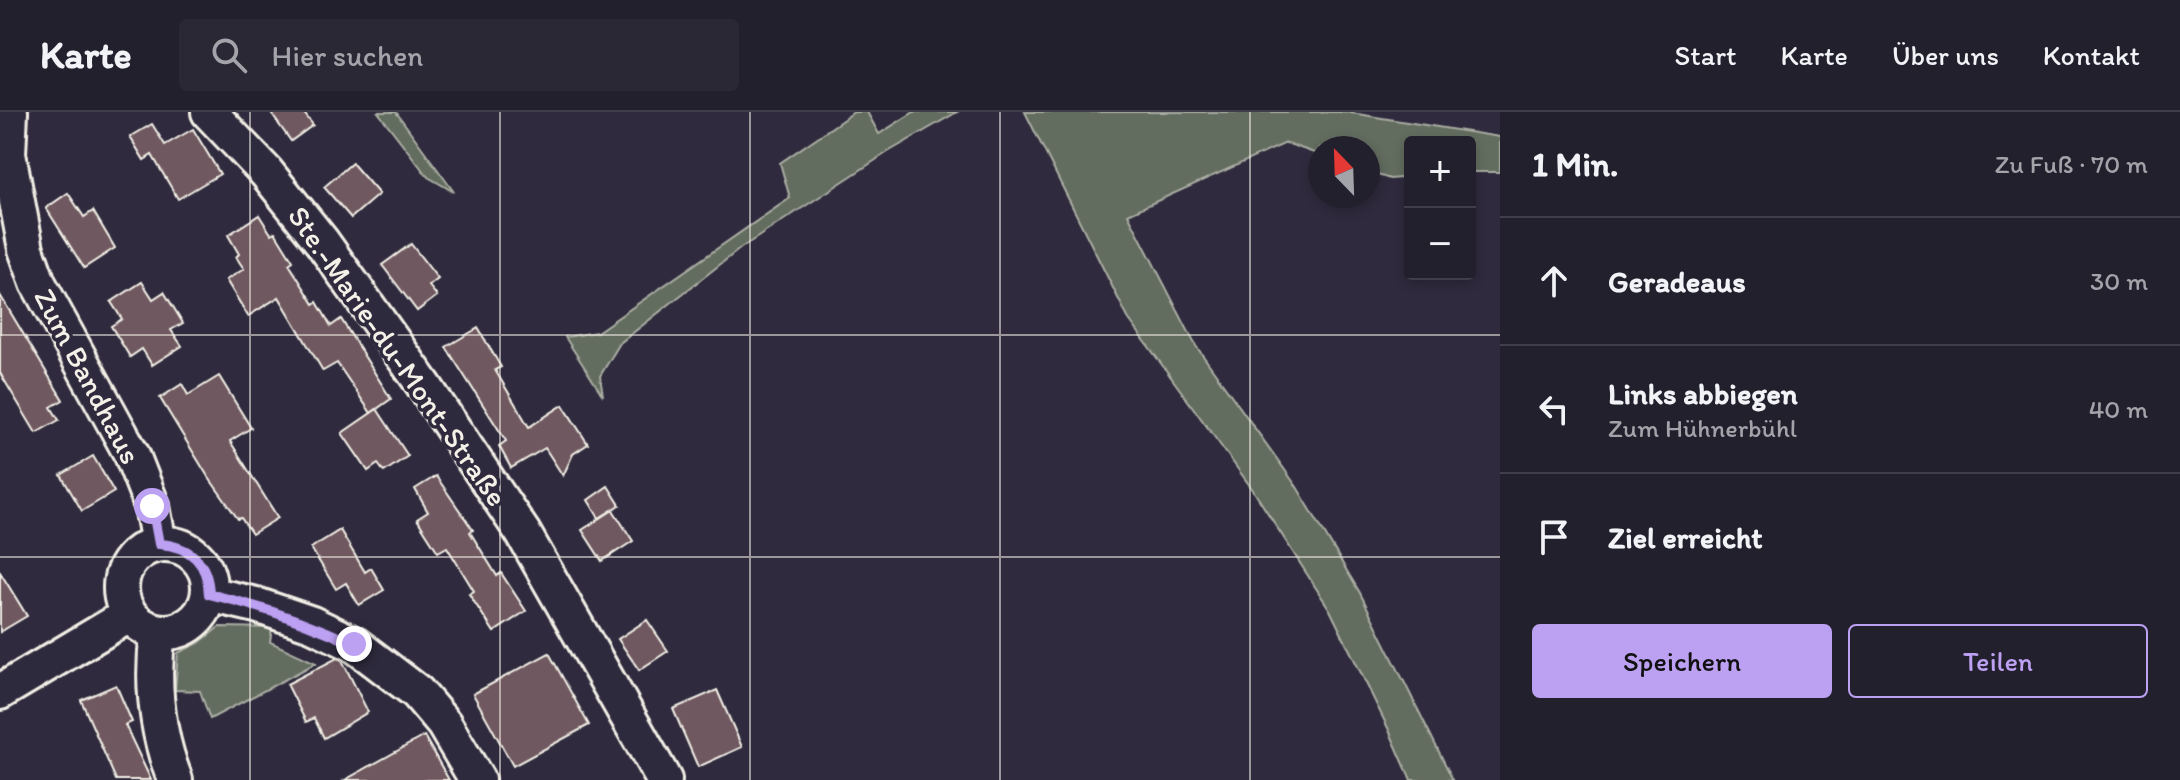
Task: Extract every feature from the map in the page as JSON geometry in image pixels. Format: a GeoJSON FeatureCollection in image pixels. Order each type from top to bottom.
{"type":"FeatureCollection","features":[{"type":"Feature","properties":{"kind":"street","name":"Zum Bandhaus"},"geometry":{"type":"LineString","coordinates":[[10,112],[8,154],[26,249],[38,283],[132,455],[152,506],[159,544]]}},
{"type":"Feature","properties":{"kind":"street","name":"Ste.-Marie-du-Mont-Straße"},"geometry":{"type":"LineString","coordinates":[[209,112],[266,172],[322,242],[423,384],[523,533],[664,780]]}},
{"type":"Feature","properties":{"kind":"street"},"geometry":{"type":"LineString","coordinates":[[159,544],[186,549],[197,557],[205,568],[209,594],[200,616],[192,624],[181,630],[158,632],[147,629],[129,615],[121,586],[133,558],[159,544]]}},
{"type":"Feature","properties":{"kind":"street"},"geometry":{"type":"LineString","coordinates":[[209,594],[256,605],[312,624],[354,644],[417,692],[444,724],[477,780]]}},
{"type":"Feature","properties":{"kind":"street"},"geometry":{"type":"LineString","coordinates":[[1,688],[129,615]]}},
{"type":"Feature","properties":{"kind":"street"},"geometry":{"type":"LineString","coordinates":[[158,632],[154,667],[157,722],[175,780]]}},
{"type":"Feature","properties":{"kind":"green space"},"geometry":{"type":"Polygon","coordinates":[[[378,112],[396,112],[454,192],[428,177],[378,112]]]}},
{"type":"Feature","properties":{"kind":"green space"},"geometry":{"type":"Polygon","coordinates":[[[854,112],[867,112],[879,134],[914,112],[957,112],[888,152],[741,248],[620,343],[600,376],[603,396],[565,337],[597,332],[790,198],[780,163],[854,112]]]}},
{"type":"Feature","properties":{"kind":"green space"},"geometry":{"type":"Polygon","coordinates":[[[1025,112],[1345,112],[1500,137],[1500,172],[1476,172],[1476,136],[1404,136],[1404,178],[1390,179],[1380,176],[1380,136],[1308,136],[1308,151],[1286,143],[1128,214],[1196,346],[1297,487],[1360,593],[1453,780],[1411,780],[1330,610],[1253,490],[1128,318],[1025,112]]]}},
{"type":"Feature","properties":{"kind":"green space"},"geometry":{"type":"Polygon","coordinates":[[[219,627],[272,628],[270,642],[316,663],[210,719],[200,691],[175,690],[178,653],[199,643],[219,627]]]}},
{"type":"Feature","properties":{"kind":"building"},"geometry":{"type":"Polygon","coordinates":[[[270,112],[303,112],[313,125],[291,141],[270,112]]]}},
{"type":"Feature","properties":{"kind":"building"},"geometry":{"type":"Polygon","coordinates":[[[152,124],[165,145],[193,129],[220,174],[178,199],[152,155],[144,160],[130,137],[152,124]]]}},
{"type":"Feature","properties":{"kind":"building"},"geometry":{"type":"Polygon","coordinates":[[[352,163],[379,194],[351,218],[324,187],[352,163]]]}},
{"type":"Feature","properties":{"kind":"building"},"geometry":{"type":"Polygon","coordinates":[[[68,193],[84,217],[93,211],[115,248],[84,268],[46,208],[68,193]]]}},
{"type":"Feature","properties":{"kind":"building"},"geometry":{"type":"Polygon","coordinates":[[[259,215],[271,234],[275,232],[293,261],[289,264],[314,304],[317,302],[331,326],[341,319],[391,399],[371,413],[337,363],[323,371],[279,297],[248,316],[226,280],[244,269],[228,235],[259,215]]]}},
{"type":"Feature","properties":{"kind":"building"},"geometry":{"type":"Polygon","coordinates":[[[411,244],[438,279],[429,286],[437,296],[417,311],[382,265],[411,244]]]}},
{"type":"Feature","properties":{"kind":"building"},"geometry":{"type":"Polygon","coordinates":[[[142,282],[153,299],[164,292],[183,323],[171,330],[182,346],[152,365],[142,349],[130,357],[111,326],[122,319],[111,302],[142,282]]]}},
{"type":"Feature","properties":{"kind":"building"},"geometry":{"type":"Polygon","coordinates":[[[0,295],[63,400],[51,407],[59,420],[36,433],[0,373],[0,295]]]}},
{"type":"Feature","properties":{"kind":"building"},"geometry":{"type":"Polygon","coordinates":[[[478,328],[501,367],[495,370],[529,427],[563,405],[588,444],[573,454],[563,476],[545,448],[511,468],[499,446],[506,441],[446,347],[478,328]]]}},
{"type":"Feature","properties":{"kind":"building"},"geometry":{"type":"Polygon","coordinates":[[[219,376],[251,428],[230,441],[278,518],[252,534],[207,475],[160,398],[182,384],[188,395],[219,376]]]}},
{"type":"Feature","properties":{"kind":"building"},"geometry":{"type":"Polygon","coordinates":[[[377,409],[408,456],[384,472],[378,464],[368,471],[342,433],[377,409]]]}},
{"type":"Feature","properties":{"kind":"building"},"geometry":{"type":"Polygon","coordinates":[[[93,456],[114,492],[82,511],[61,475],[93,456]]]}},
{"type":"Feature","properties":{"kind":"building"},"geometry":{"type":"Polygon","coordinates":[[[436,476],[473,530],[470,532],[497,576],[501,573],[526,611],[494,632],[469,594],[474,591],[447,547],[438,552],[417,519],[428,512],[415,489],[436,476]]]}},
{"type":"Feature","properties":{"kind":"building"},"geometry":{"type":"Polygon","coordinates":[[[608,486],[620,505],[599,518],[588,500],[608,486]]]}},
{"type":"Feature","properties":{"kind":"building"},"geometry":{"type":"Polygon","coordinates":[[[613,510],[633,541],[602,561],[582,530],[613,510]]]}},
{"type":"Feature","properties":{"kind":"building"},"geometry":{"type":"Polygon","coordinates":[[[340,530],[365,572],[371,568],[384,590],[359,605],[346,583],[336,589],[311,548],[340,530]]]}},
{"type":"Feature","properties":{"kind":"building"},"geometry":{"type":"Polygon","coordinates":[[[0,572],[27,616],[0,632],[0,572]]]}},
{"type":"Feature","properties":{"kind":"building"},"geometry":{"type":"Polygon","coordinates":[[[647,620],[668,651],[639,670],[618,639],[647,620]]]}},
{"type":"Feature","properties":{"kind":"building"},"geometry":{"type":"Polygon","coordinates":[[[549,653],[589,725],[513,766],[473,694],[549,653]]]}},
{"type":"Feature","properties":{"kind":"building"},"geometry":{"type":"Polygon","coordinates":[[[337,658],[342,660],[368,712],[324,738],[314,718],[306,722],[287,684],[337,658]]]}},
{"type":"Feature","properties":{"kind":"building"},"geometry":{"type":"Polygon","coordinates":[[[116,685],[132,722],[125,725],[151,780],[116,780],[81,700],[116,685]]]}},
{"type":"Feature","properties":{"kind":"building"},"geometry":{"type":"Polygon","coordinates":[[[717,690],[742,747],[698,767],[673,709],[717,690]]]}},
{"type":"Feature","properties":{"kind":"building"},"geometry":{"type":"Polygon","coordinates":[[[424,736],[449,780],[345,780],[424,736]]]}},
{"type":"Feature","properties":{"kind":"route"},"geometry":{"type":"LineString","coordinates":[[152,506],[159,544],[186,549],[197,557],[205,568],[209,594],[256,605],[312,624],[354,644]]}}]}
